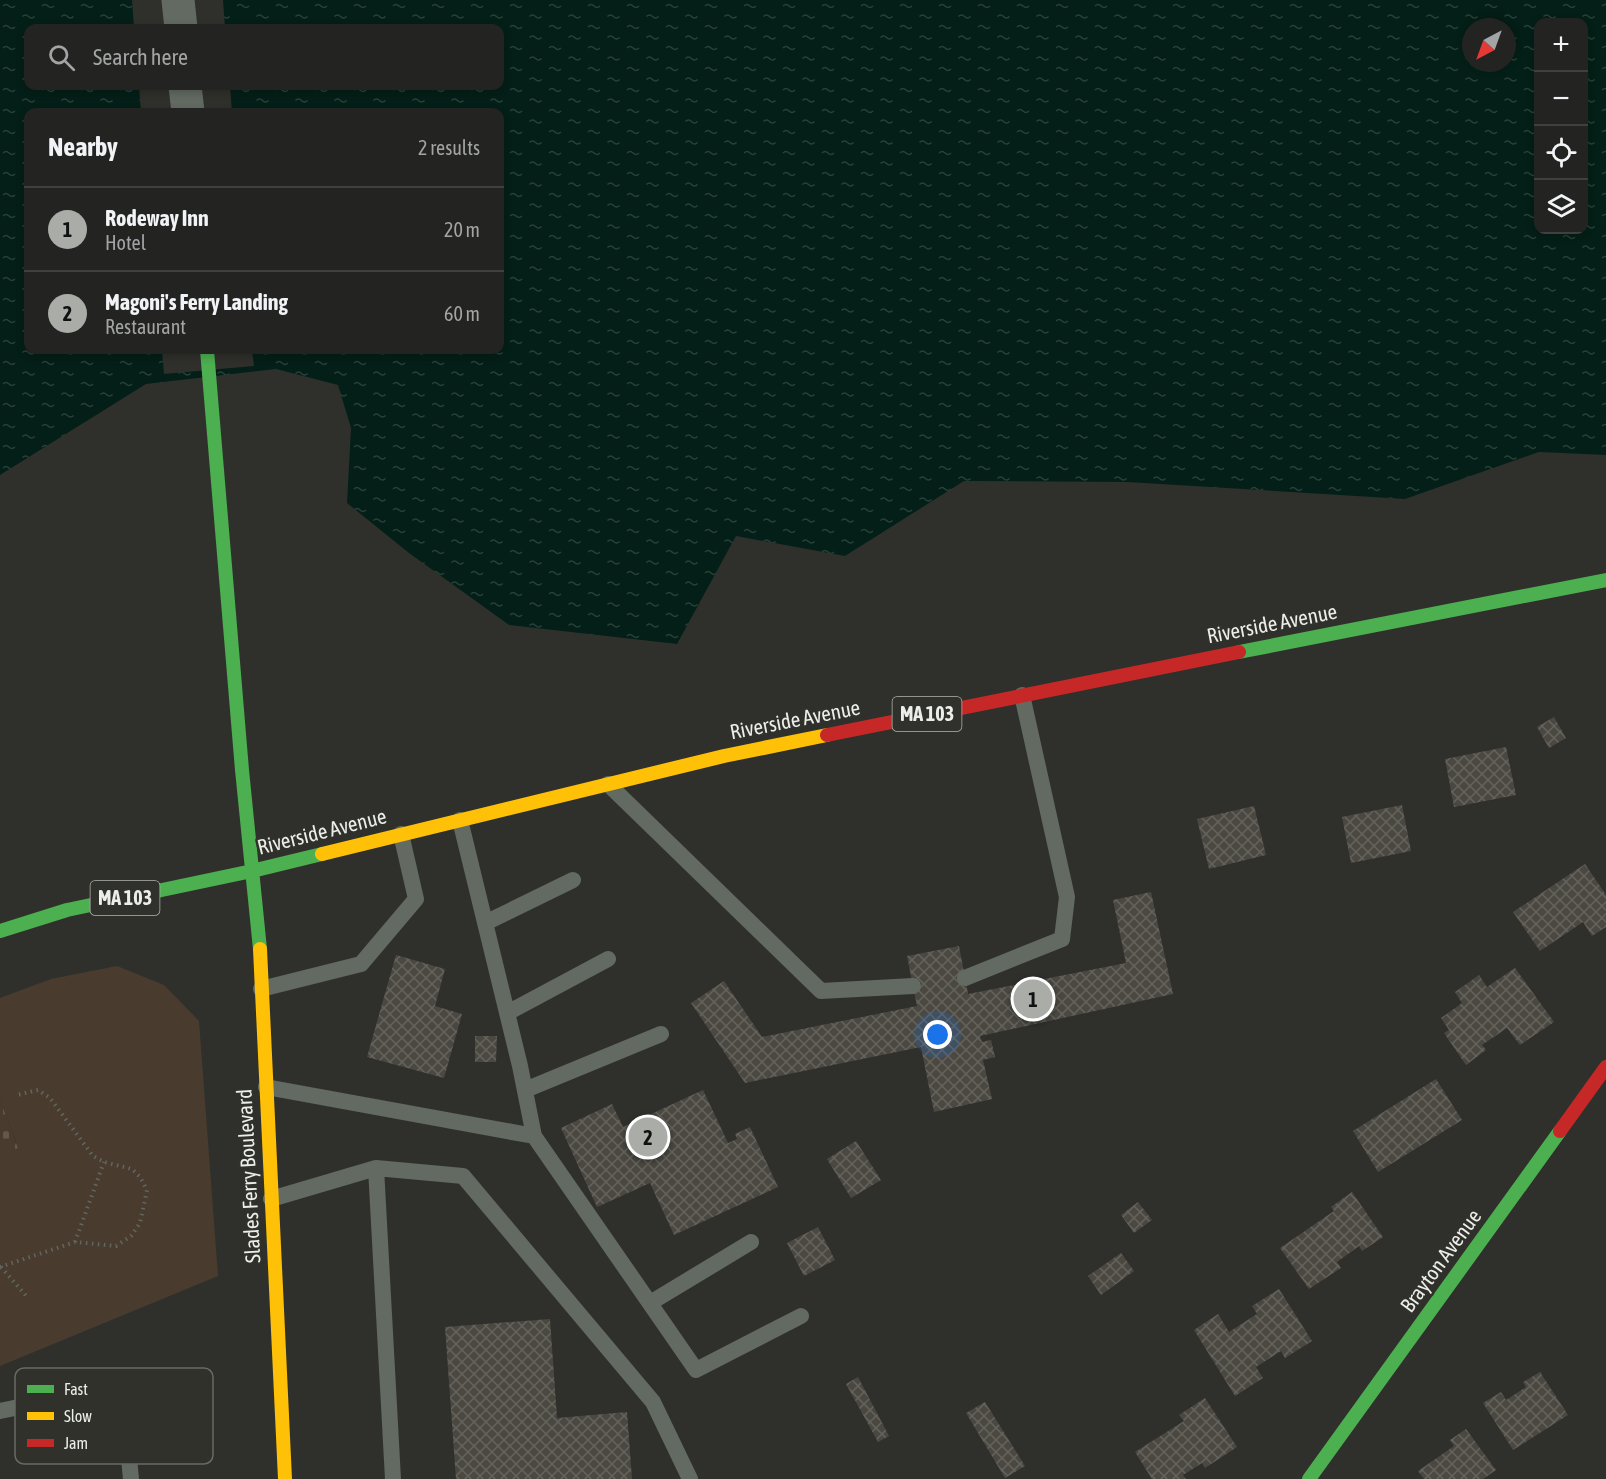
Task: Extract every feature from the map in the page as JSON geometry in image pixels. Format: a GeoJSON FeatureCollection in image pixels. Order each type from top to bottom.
{"type":"FeatureCollection","features":[{"type":"Feature","properties":{"kind":"main road","name":"Slades Ferry Boulevard"},"geometry":{"type":"LineString","coordinates":[[207,354],[261,989],[285,1479]]}},
{"type":"Feature","properties":{"kind":"main road","name":"Riverside Avenue"},"geometry":{"type":"LineString","coordinates":[[0,932],[67,910],[252,871],[724,756],[1606,580]]}},
{"type":"Feature","properties":{"kind":"main road","name":"Brayton Avenue"},"geometry":{"type":"LineString","coordinates":[[1309,1479],[1606,1067]]}},
{"type":"Feature","properties":{"kind":"street"},"geometry":{"type":"LineString","coordinates":[[178,0],[181,24]]}},
{"type":"Feature","properties":{"kind":"street"},"geometry":{"type":"LineString","coordinates":[[185,90],[188,108]]}},
{"type":"Feature","properties":{"kind":"lane"},"geometry":{"type":"LineString","coordinates":[[965,978],[1062,939],[1067,897],[1022,695]]}},
{"type":"Feature","properties":{"kind":"lane"},"geometry":{"type":"LineString","coordinates":[[608,784],[821,991],[913,986]]}},
{"type":"Feature","properties":{"kind":"lane"},"geometry":{"type":"LineString","coordinates":[[460,820],[534,1136],[696,1370],[801,1316]]}},
{"type":"Feature","properties":{"kind":"lane"},"geometry":{"type":"LineString","coordinates":[[261,989],[361,964],[416,899],[401,834]]}},
{"type":"Feature","properties":{"kind":"lane"},"geometry":{"type":"LineString","coordinates":[[485,923],[573,880]]}},
{"type":"Feature","properties":{"kind":"lane"},"geometry":{"type":"LineString","coordinates":[[507,1013],[608,959]]}},
{"type":"Feature","properties":{"kind":"lane"},"geometry":{"type":"LineString","coordinates":[[525,1090],[661,1034]]}},
{"type":"Feature","properties":{"kind":"lane"},"geometry":{"type":"LineString","coordinates":[[266,1087],[534,1136]]}},
{"type":"Feature","properties":{"kind":"lane"},"geometry":{"type":"LineString","coordinates":[[376,1168],[393,1479]]}},
{"type":"Feature","properties":{"kind":"lane"},"geometry":{"type":"LineString","coordinates":[[272,1198],[376,1168],[463,1176],[653,1402],[690,1479]]}},
{"type":"Feature","properties":{"kind":"lane"},"geometry":{"type":"LineString","coordinates":[[650,1303],[751,1242]]}},
{"type":"Feature","properties":{"kind":"lane"},"geometry":{"type":"LineString","coordinates":[[0,1411],[15,1408]]}},
{"type":"Feature","properties":{"kind":"lane"},"geometry":{"type":"LineString","coordinates":[[130,1464],[131,1479]]}},
{"type":"Feature","properties":{"kind":"path"},"geometry":{"type":"LineString","coordinates":[[17,1095],[38,1090],[51,1098],[93,1156],[104,1162],[132,1169],[140,1177],[147,1190],[140,1223],[131,1236],[116,1246],[75,1242],[0,1267],[28,1298]]}},
{"type":"Feature","properties":{"kind":"path"},"geometry":{"type":"LineString","coordinates":[[75,1242],[104,1162]]}},
{"type":"Feature","properties":{"kind":"green space"},"geometry":{"type":"Polygon","coordinates":[[[117,966],[164,985],[199,1021],[218,1276],[0,1366],[0,1154],[18,1147],[0,1100],[0,998],[51,979],[117,966]]]}},
{"type":"Feature","properties":{"kind":"green space"},"geometry":{"type":"Polygon","coordinates":[[[0,1100],[18,1148],[0,1154],[0,1100]]]}},
{"type":"Feature","properties":{"kind":"water"},"geometry":{"type":"Polygon","coordinates":[[[0,0],[1606,0],[1606,455],[1539,452],[1405,499],[1127,482],[964,481],[845,556],[736,536],[677,644],[509,625],[409,553],[347,503],[351,428],[338,385],[276,369],[146,384],[0,475],[0,0]]]}},
{"type":"Feature","properties":{"kind":"pier"},"geometry":{"type":"Polygon","coordinates":[[[132,0],[223,0],[225,24],[134,24],[132,0]]]}},
{"type":"Feature","properties":{"kind":"pier"},"geometry":{"type":"Polygon","coordinates":[[[139,90],[230,90],[232,108],[141,108],[139,90]]]}},
{"type":"Feature","properties":{"kind":"pier"},"geometry":{"type":"Polygon","coordinates":[[[162,354],[252,354],[254,366],[164,374],[162,354]]]}},
{"type":"Feature","properties":{"kind":"building"},"geometry":{"type":"Polygon","coordinates":[[[1554,717],[1566,738],[1549,748],[1537,727],[1554,717]]]}},
{"type":"Feature","properties":{"kind":"building"},"geometry":{"type":"Polygon","coordinates":[[[1506,747],[1516,795],[1454,807],[1445,759],[1506,747]]]}},
{"type":"Feature","properties":{"kind":"building"},"geometry":{"type":"Polygon","coordinates":[[[1402,805],[1411,851],[1351,863],[1342,817],[1402,805]]]}},
{"type":"Feature","properties":{"kind":"building"},"geometry":{"type":"Polygon","coordinates":[[[1254,806],[1266,855],[1209,869],[1197,819],[1254,806]]]}},
{"type":"Feature","properties":{"kind":"building"},"geometry":{"type":"Polygon","coordinates":[[[1585,864],[1606,895],[1606,927],[1592,936],[1583,922],[1540,951],[1513,912],[1585,864]]]}},
{"type":"Feature","properties":{"kind":"building"},"geometry":{"type":"Polygon","coordinates":[[[1151,892],[1173,994],[980,1036],[982,1042],[991,1040],[995,1057],[983,1060],[992,1099],[934,1112],[921,1047],[745,1083],[691,1003],[724,981],[762,1037],[917,1006],[907,956],[959,946],[968,994],[1126,963],[1113,900],[1151,892]]]}},
{"type":"Feature","properties":{"kind":"building"},"geometry":{"type":"Polygon","coordinates":[[[396,955],[445,969],[435,1006],[462,1014],[444,1078],[367,1057],[396,955]]]}},
{"type":"Feature","properties":{"kind":"building"},"geometry":{"type":"Polygon","coordinates":[[[1515,968],[1554,1022],[1520,1045],[1507,1028],[1482,1045],[1486,1050],[1466,1065],[1444,1033],[1449,1030],[1441,1018],[1462,1003],[1455,992],[1479,975],[1487,987],[1515,968]]]}},
{"type":"Feature","properties":{"kind":"building"},"geometry":{"type":"Polygon","coordinates":[[[475,1036],[497,1036],[496,1062],[475,1062],[475,1036]]]}},
{"type":"Feature","properties":{"kind":"building"},"geometry":{"type":"Polygon","coordinates":[[[1436,1079],[1462,1120],[1378,1172],[1353,1131],[1436,1079]]]}},
{"type":"Feature","properties":{"kind":"building"},"geometry":{"type":"Polygon","coordinates":[[[703,1090],[728,1143],[737,1139],[735,1134],[750,1127],[778,1187],[674,1235],[650,1183],[597,1207],[561,1128],[612,1104],[623,1127],[703,1090]]]}},
{"type":"Feature","properties":{"kind":"building"},"geometry":{"type":"Polygon","coordinates":[[[856,1141],[881,1180],[851,1198],[827,1159],[856,1141]]]}},
{"type":"Feature","properties":{"kind":"building"},"geometry":{"type":"Polygon","coordinates":[[[1352,1192],[1383,1237],[1362,1251],[1359,1246],[1337,1262],[1341,1268],[1309,1289],[1280,1248],[1334,1211],[1331,1207],[1352,1192]]]}},
{"type":"Feature","properties":{"kind":"building"},"geometry":{"type":"Polygon","coordinates":[[[1138,1202],[1152,1220],[1134,1233],[1121,1215],[1138,1202]]]}},
{"type":"Feature","properties":{"kind":"building"},"geometry":{"type":"Polygon","coordinates":[[[818,1227],[835,1260],[804,1276],[787,1243],[818,1227]]]}},
{"type":"Feature","properties":{"kind":"building"},"geometry":{"type":"Polygon","coordinates":[[[1121,1253],[1134,1271],[1101,1295],[1088,1276],[1121,1253]]]}},
{"type":"Feature","properties":{"kind":"building"},"geometry":{"type":"Polygon","coordinates":[[[1279,1289],[1312,1341],[1285,1358],[1281,1351],[1256,1367],[1263,1378],[1235,1396],[1194,1330],[1218,1314],[1229,1332],[1257,1314],[1252,1306],[1279,1289]]]}},
{"type":"Feature","properties":{"kind":"building"},"geometry":{"type":"Polygon","coordinates":[[[550,1319],[557,1418],[627,1412],[632,1479],[456,1479],[445,1327],[550,1319]]]}},
{"type":"Feature","properties":{"kind":"building"},"geometry":{"type":"Polygon","coordinates":[[[1540,1372],[1568,1415],[1513,1450],[1483,1403],[1501,1392],[1506,1400],[1526,1387],[1523,1382],[1540,1372]]]}},
{"type":"Feature","properties":{"kind":"building"},"geometry":{"type":"Polygon","coordinates":[[[858,1377],[889,1436],[878,1442],[846,1384],[858,1377]]]}},
{"type":"Feature","properties":{"kind":"building"},"geometry":{"type":"Polygon","coordinates":[[[1205,1398],[1237,1447],[1205,1468],[1202,1463],[1183,1475],[1186,1479],[1152,1479],[1135,1452],[1184,1421],[1179,1415],[1205,1398]]]}},
{"type":"Feature","properties":{"kind":"building"},"geometry":{"type":"Polygon","coordinates":[[[985,1402],[1025,1466],[1005,1478],[966,1413],[985,1402]]]}},
{"type":"Feature","properties":{"kind":"building"},"geometry":{"type":"Polygon","coordinates":[[[1466,1429],[1496,1470],[1483,1479],[1424,1479],[1418,1471],[1454,1446],[1450,1440],[1466,1429]]]}},
{"type":"Feature","properties":{"kind":"traffic: fast"},"geometry":{"type":"LineString","coordinates":[[207,354],[242,770],[260,949]]}},
{"type":"Feature","properties":{"kind":"traffic: fast"},"geometry":{"type":"LineString","coordinates":[[1239,652],[1606,580]]}},
{"type":"Feature","properties":{"kind":"traffic: fast"},"geometry":{"type":"LineString","coordinates":[[0,931],[67,910],[322,854]]}},
{"type":"Feature","properties":{"kind":"traffic: fast"},"geometry":{"type":"LineString","coordinates":[[1309,1479],[1560,1131]]}},
{"type":"Feature","properties":{"kind":"traffic: slow"},"geometry":{"type":"LineString","coordinates":[[322,854],[724,756],[827,735]]}},
{"type":"Feature","properties":{"kind":"traffic: slow"},"geometry":{"type":"LineString","coordinates":[[260,949],[285,1479]]}},
{"type":"Feature","properties":{"kind":"traffic: jam"},"geometry":{"type":"LineString","coordinates":[[827,735],[1239,652]]}},
{"type":"Feature","properties":{"kind":"traffic: jam"},"geometry":{"type":"LineString","coordinates":[[1560,1131],[1606,1067]]}},
{"type":"Feature","properties":{"kind":"place","name":"Rodeway Inn"},"geometry":{"type":"Point","coordinates":[1033,999]}},
{"type":"Feature","properties":{"kind":"place","name":"Magoni's Ferry Landing"},"geometry":{"type":"Point","coordinates":[648,1137]}}]}
